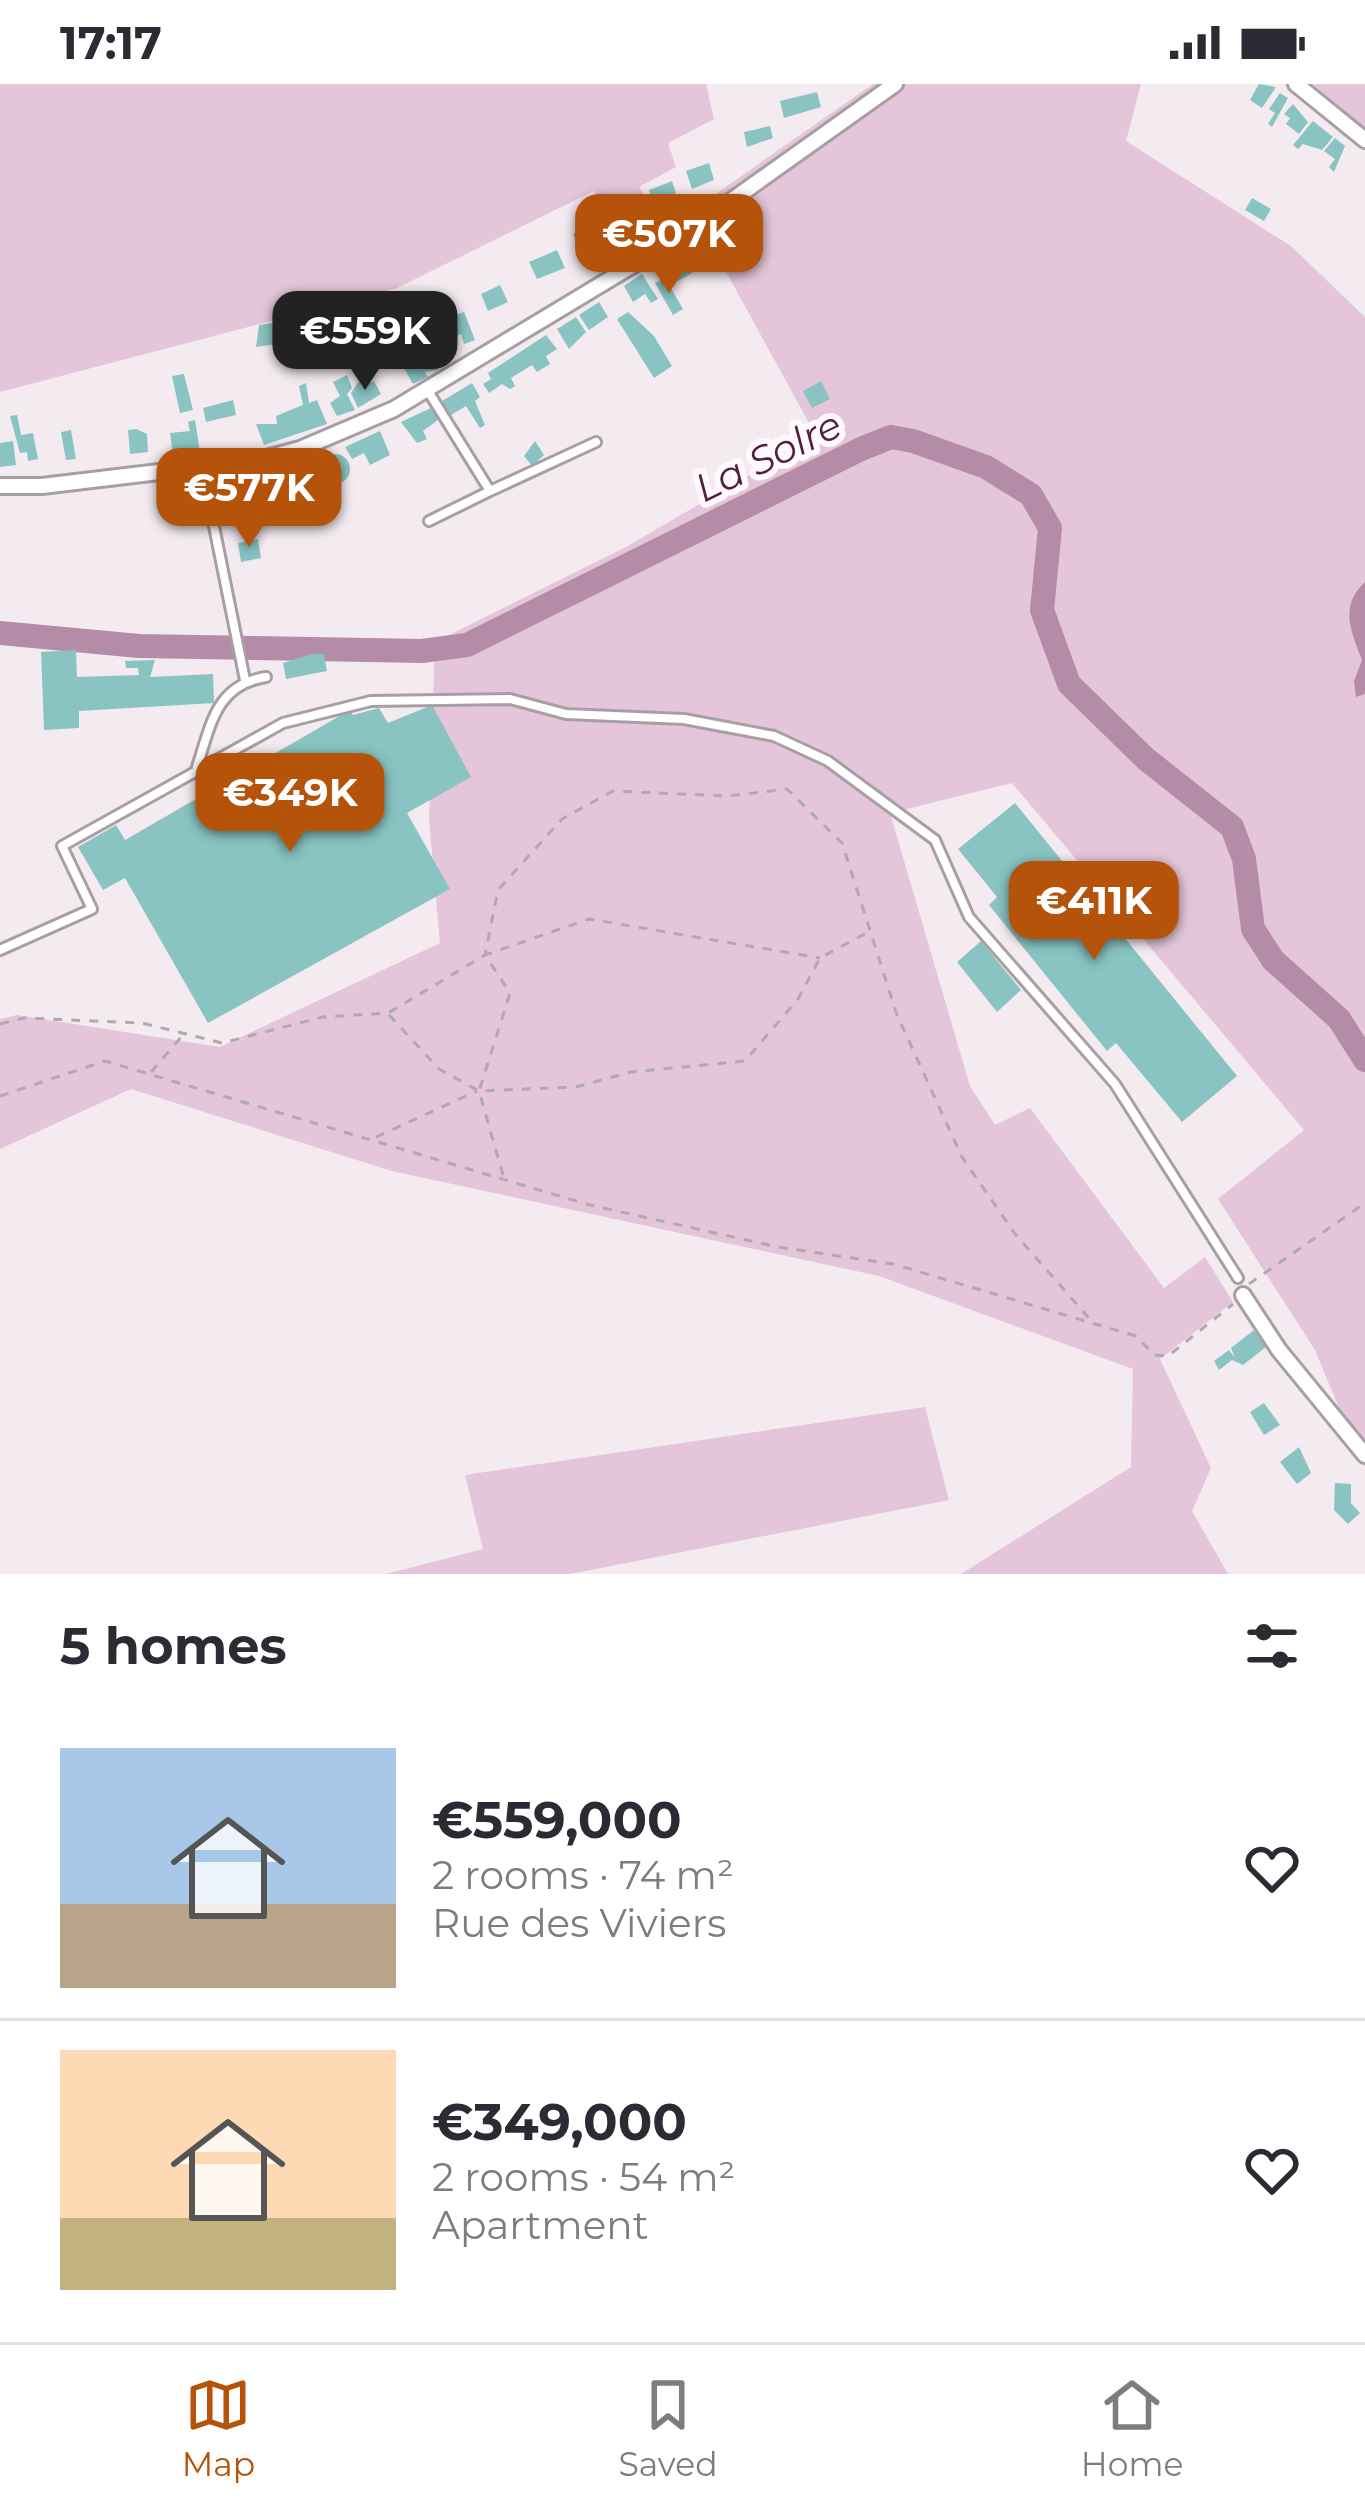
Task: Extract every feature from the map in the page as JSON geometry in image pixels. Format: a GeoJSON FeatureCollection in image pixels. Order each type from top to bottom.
{"type":"FeatureCollection","features":[{"type":"Feature","properties":{"kind":"street"},"geometry":{"type":"LineString","coordinates":[[0,486],[42,486],[284,454],[333,435],[428,391],[682,235],[895,84]]}},
{"type":"Feature","properties":{"kind":"street"},"geometry":{"type":"LineString","coordinates":[[1296,84],[1365,140]]}},
{"type":"Feature","properties":{"kind":"street"},"geometry":{"type":"LineString","coordinates":[[1241,1297],[1365,1455]]}},
{"type":"Feature","properties":{"kind":"lane"},"geometry":{"type":"LineString","coordinates":[[428,391],[490,491]]}},
{"type":"Feature","properties":{"kind":"lane"},"geometry":{"type":"LineString","coordinates":[[429,521],[596,442]]}},
{"type":"Feature","properties":{"kind":"lane"},"geometry":{"type":"LineString","coordinates":[[202,465],[245,680]]}},
{"type":"Feature","properties":{"kind":"lane"},"geometry":{"type":"LineString","coordinates":[[197,768],[212,717],[227,692],[245,680],[266,677]]}},
{"type":"Feature","properties":{"kind":"lane"},"geometry":{"type":"LineString","coordinates":[[0,950],[92,909],[62,846],[197,768],[313,713],[423,696],[510,699],[593,717],[713,722],[801,747],[935,840],[969,917],[1115,1084],[1238,1278]]}},
{"type":"Feature","properties":{"kind":"path"},"geometry":{"type":"LineString","coordinates":[[504,1178],[479,1091],[510,993],[485,955],[498,890],[562,819],[613,791],[728,796],[787,789],[842,843],[897,1015],[962,1157],[1015,1234],[1095,1325]]}},
{"type":"Feature","properties":{"kind":"path"},"geometry":{"type":"LineString","coordinates":[[0,1024],[24,1018],[118,1022],[222,1043],[323,1017],[388,1013],[485,955],[589,919],[820,958]]}},
{"type":"Feature","properties":{"kind":"path"},"geometry":{"type":"LineString","coordinates":[[373,1138],[479,1091],[576,1088],[632,1072],[745,1061],[798,999],[820,958],[870,931]]}},
{"type":"Feature","properties":{"kind":"path"},"geometry":{"type":"LineString","coordinates":[[388,1013],[440,1069],[479,1091]]}},
{"type":"Feature","properties":{"kind":"path"},"geometry":{"type":"LineString","coordinates":[[150,1074],[184,1034]]}},
{"type":"Feature","properties":{"kind":"path"},"geometry":{"type":"LineString","coordinates":[[0,1096],[105,1061],[590,1205],[778,1247],[893,1264],[1136,1336],[1154,1355],[1168,1356],[1241,1297],[1253,1278],[1365,1203]]}},
{"type":"Feature","properties":{"kind":"shaded area"},"geometry":{"type":"Polygon","coordinates":[[[0,84],[706,84],[714,119],[668,143],[676,167],[639,187],[667,228],[873,84],[1141,84],[1126,141],[1291,246],[1365,317],[1365,1453],[1349,1432],[1315,1350],[1218,1199],[1304,1130],[1012,783],[890,813],[970,1086],[995,1125],[1030,1108],[1164,1288],[1205,1257],[1233,1302],[1160,1359],[1211,1468],[1192,1511],[1228,1574],[961,1574],[1131,1467],[1133,1369],[879,1276],[392,1171],[131,1089],[0,1149],[0,1019],[17,1015],[220,1047],[440,943],[429,820],[435,642],[626,547],[816,436],[706,235],[639,270],[594,191],[397,288],[0,392],[0,84]]]}},
{"type":"Feature","properties":{"kind":"shaded area"},"geometry":{"type":"Polygon","coordinates":[[[1313,84],[1365,84],[1365,129],[1313,84]]]}},
{"type":"Feature","properties":{"kind":"shaded area"},"geometry":{"type":"Polygon","coordinates":[[[1365,582],[1365,694],[1356,697],[1354,681],[1362,660],[1350,610],[1365,582]]]}},
{"type":"Feature","properties":{"kind":"shaded area"},"geometry":{"type":"Polygon","coordinates":[[[925,1407],[949,1500],[570,1574],[386,1574],[483,1549],[465,1475],[925,1407]]]}},
{"type":"Feature","properties":{"kind":"building"},"geometry":{"type":"Polygon","coordinates":[[[1259,84],[1276,87],[1262,108],[1250,100],[1259,84]]]}},
{"type":"Feature","properties":{"kind":"building"},"geometry":{"type":"Polygon","coordinates":[[[817,92],[821,107],[784,118],[780,101],[817,92]]]}},
{"type":"Feature","properties":{"kind":"building"},"geometry":{"type":"Polygon","coordinates":[[[1280,93],[1288,98],[1272,127],[1268,124],[1275,113],[1269,109],[1280,93]]]}},
{"type":"Feature","properties":{"kind":"building"},"geometry":{"type":"Polygon","coordinates":[[[1293,104],[1308,122],[1299,134],[1286,124],[1290,118],[1284,114],[1293,104]]]}},
{"type":"Feature","properties":{"kind":"building"},"geometry":{"type":"Polygon","coordinates":[[[1313,121],[1333,137],[1322,150],[1303,144],[1298,149],[1293,145],[1313,121]]]}},
{"type":"Feature","properties":{"kind":"building"},"geometry":{"type":"Polygon","coordinates":[[[770,126],[773,138],[747,147],[744,132],[770,126]]]}},
{"type":"Feature","properties":{"kind":"building"},"geometry":{"type":"Polygon","coordinates":[[[1335,138],[1345,146],[1334,172],[1329,167],[1335,159],[1324,151],[1335,138]]]}},
{"type":"Feature","properties":{"kind":"building"},"geometry":{"type":"Polygon","coordinates":[[[709,163],[714,180],[692,189],[686,171],[709,163]]]}},
{"type":"Feature","properties":{"kind":"building"},"geometry":{"type":"Polygon","coordinates":[[[672,181],[676,193],[654,204],[649,190],[672,181]]]}},
{"type":"Feature","properties":{"kind":"building"},"geometry":{"type":"Polygon","coordinates":[[[1252,198],[1271,209],[1264,221],[1245,210],[1252,198]]]}},
{"type":"Feature","properties":{"kind":"building"},"geometry":{"type":"Polygon","coordinates":[[[602,222],[609,240],[580,251],[573,234],[602,222]]]}},
{"type":"Feature","properties":{"kind":"building"},"geometry":{"type":"Polygon","coordinates":[[[557,250],[565,268],[537,279],[529,262],[557,250]]]}},
{"type":"Feature","properties":{"kind":"building"},"geometry":{"type":"Polygon","coordinates":[[[688,254],[695,264],[692,273],[678,281],[673,273],[668,276],[663,267],[688,254]]]}},
{"type":"Feature","properties":{"kind":"building"},"geometry":{"type":"Polygon","coordinates":[[[642,274],[658,299],[651,303],[645,294],[633,302],[624,286],[642,274]]]}},
{"type":"Feature","properties":{"kind":"building"},"geometry":{"type":"Polygon","coordinates":[[[665,278],[683,309],[673,315],[655,283],[665,278]]]}},
{"type":"Feature","properties":{"kind":"building"},"geometry":{"type":"Polygon","coordinates":[[[500,285],[508,302],[488,311],[481,294],[500,285]]]}},
{"type":"Feature","properties":{"kind":"building"},"geometry":{"type":"Polygon","coordinates":[[[599,302],[608,317],[589,330],[579,315],[599,302]]]}},
{"type":"Feature","properties":{"kind":"building"},"geometry":{"type":"Polygon","coordinates":[[[464,312],[475,340],[464,344],[461,334],[443,341],[436,323],[464,312]]]}},
{"type":"Feature","properties":{"kind":"building"},"geometry":{"type":"Polygon","coordinates":[[[628,312],[654,336],[672,366],[654,378],[617,319],[628,312]]]}},
{"type":"Feature","properties":{"kind":"building"},"geometry":{"type":"Polygon","coordinates":[[[576,317],[586,332],[569,349],[557,329],[576,317]]]}},
{"type":"Feature","properties":{"kind":"building"},"geometry":{"type":"Polygon","coordinates":[[[280,322],[283,343],[256,347],[259,325],[280,322]]]}},
{"type":"Feature","properties":{"kind":"building"},"geometry":{"type":"Polygon","coordinates":[[[412,328],[416,337],[410,342],[418,341],[438,370],[425,372],[428,377],[413,384],[388,340],[412,328]]]}},
{"type":"Feature","properties":{"kind":"building"},"geometry":{"type":"Polygon","coordinates":[[[546,335],[557,349],[546,356],[550,364],[537,372],[532,365],[511,378],[515,386],[510,389],[502,384],[489,393],[483,384],[491,379],[488,373],[546,335]]]}},
{"type":"Feature","properties":{"kind":"building"},"geometry":{"type":"Polygon","coordinates":[[[320,336],[322,350],[294,352],[303,338],[320,336]]]}},
{"type":"Feature","properties":{"kind":"building"},"geometry":{"type":"Polygon","coordinates":[[[184,374],[193,410],[180,413],[172,376],[184,374]]]}},
{"type":"Feature","properties":{"kind":"building"},"geometry":{"type":"Polygon","coordinates":[[[347,375],[352,388],[347,394],[355,410],[337,416],[330,403],[340,396],[333,382],[347,375]]]}},
{"type":"Feature","properties":{"kind":"building"},"geometry":{"type":"Polygon","coordinates":[[[359,381],[362,387],[374,381],[381,394],[358,408],[351,393],[359,381]]]}},
{"type":"Feature","properties":{"kind":"building"},"geometry":{"type":"Polygon","coordinates":[[[821,381],[830,399],[812,408],[803,391],[821,381]]]}},
{"type":"Feature","properties":{"kind":"building"},"geometry":{"type":"Polygon","coordinates":[[[306,383],[309,403],[317,400],[327,424],[264,445],[256,424],[277,424],[276,416],[303,405],[299,386],[306,383]]]}},
{"type":"Feature","properties":{"kind":"building"},"geometry":{"type":"Polygon","coordinates":[[[472,383],[485,425],[480,428],[466,406],[451,415],[442,401],[472,383]]]}},
{"type":"Feature","properties":{"kind":"building"},"geometry":{"type":"Polygon","coordinates":[[[233,400],[236,415],[206,422],[203,408],[233,400]]]}},
{"type":"Feature","properties":{"kind":"building"},"geometry":{"type":"Polygon","coordinates":[[[431,408],[438,420],[423,431],[427,439],[417,443],[401,422],[431,408]]]}},
{"type":"Feature","properties":{"kind":"building"},"geometry":{"type":"Polygon","coordinates":[[[17,415],[21,435],[33,433],[38,459],[28,461],[27,452],[20,453],[10,416],[17,415]]]}},
{"type":"Feature","properties":{"kind":"building"},"geometry":{"type":"Polygon","coordinates":[[[195,420],[200,452],[173,456],[170,433],[190,431],[188,422],[195,420]]]}},
{"type":"Feature","properties":{"kind":"building"},"geometry":{"type":"Polygon","coordinates":[[[71,430],[76,459],[66,460],[61,432],[71,430]]]}},
{"type":"Feature","properties":{"kind":"building"},"geometry":{"type":"Polygon","coordinates":[[[128,430],[147,434],[148,452],[130,454],[128,430]]]}},
{"type":"Feature","properties":{"kind":"building"},"geometry":{"type":"Polygon","coordinates":[[[380,431],[390,455],[370,465],[364,453],[352,459],[345,447],[380,431]]]}},
{"type":"Feature","properties":{"kind":"building"},"geometry":{"type":"Polygon","coordinates":[[[13,441],[16,465],[0,467],[0,443],[13,441]]]}},
{"type":"Feature","properties":{"kind":"building"},"geometry":{"type":"Polygon","coordinates":[[[535,441],[544,455],[532,466],[524,456],[535,441]]]}},
{"type":"Feature","properties":{"kind":"building"},"geometry":{"type":"Polygon","coordinates":[[[309,453],[314,464],[298,478],[275,480],[272,468],[309,453]]]}},
{"type":"Feature","properties":{"kind":"building"},"geometry":{"type":"Polygon","coordinates":[[[335,454],[346,458],[350,469],[346,480],[335,484],[324,480],[320,469],[324,458],[335,454]]]}},
{"type":"Feature","properties":{"kind":"building"},"geometry":{"type":"Polygon","coordinates":[[[247,481],[251,496],[238,500],[241,510],[231,513],[225,487],[247,481]]]}},
{"type":"Feature","properties":{"kind":"building"},"geometry":{"type":"Polygon","coordinates":[[[264,483],[267,494],[284,485],[288,492],[264,508],[258,484],[264,483]]]}},
{"type":"Feature","properties":{"kind":"building"},"geometry":{"type":"Polygon","coordinates":[[[258,539],[261,558],[241,562],[238,543],[258,539]]]}},
{"type":"Feature","properties":{"kind":"building"},"geometry":{"type":"Polygon","coordinates":[[[76,650],[77,677],[139,675],[138,668],[126,668],[125,661],[155,660],[150,677],[213,674],[214,703],[79,711],[79,728],[44,730],[41,652],[76,650]]]}},
{"type":"Feature","properties":{"kind":"building"},"geometry":{"type":"Polygon","coordinates":[[[324,654],[327,671],[286,679],[283,663],[324,654]]]}},
{"type":"Feature","properties":{"kind":"building"},"geometry":{"type":"Polygon","coordinates":[[[432,705],[471,777],[407,813],[450,889],[208,1023],[125,878],[103,890],[78,847],[116,825],[125,840],[350,710],[353,715],[379,708],[388,723],[432,705]]]}},
{"type":"Feature","properties":{"kind":"building"},"geometry":{"type":"Polygon","coordinates":[[[1015,803],[1237,1076],[1182,1122],[1116,1043],[1107,1051],[989,905],[997,897],[958,849],[1015,803]]]}},
{"type":"Feature","properties":{"kind":"building"},"geometry":{"type":"Polygon","coordinates":[[[981,941],[1021,990],[997,1012],[957,962],[981,941]]]}},
{"type":"Feature","properties":{"kind":"building"},"geometry":{"type":"Polygon","coordinates":[[[1254,1330],[1266,1347],[1243,1365],[1232,1360],[1219,1370],[1214,1361],[1229,1350],[1235,1358],[1231,1348],[1254,1330]]]}},
{"type":"Feature","properties":{"kind":"building"},"geometry":{"type":"Polygon","coordinates":[[[1264,1403],[1280,1425],[1264,1435],[1250,1412],[1264,1403]]]}},
{"type":"Feature","properties":{"kind":"building"},"geometry":{"type":"Polygon","coordinates":[[[1299,1447],[1311,1473],[1297,1484],[1280,1462],[1299,1447]]]}},
{"type":"Feature","properties":{"kind":"building"},"geometry":{"type":"Polygon","coordinates":[[[1335,1483],[1351,1484],[1351,1503],[1360,1513],[1348,1524],[1334,1510],[1335,1483]]]}},
{"type":"Feature","properties":{"kind":"waterway","name":"La Solre"},"geometry":{"type":"LineString","coordinates":[[0,633],[139,646],[422,651],[467,645],[861,449],[891,437],[913,441],[986,467],[1031,495],[1050,528],[1042,610],[1069,684],[1146,759],[1232,827],[1244,859],[1253,929],[1273,960],[1339,1019],[1365,1060]]}}]}
